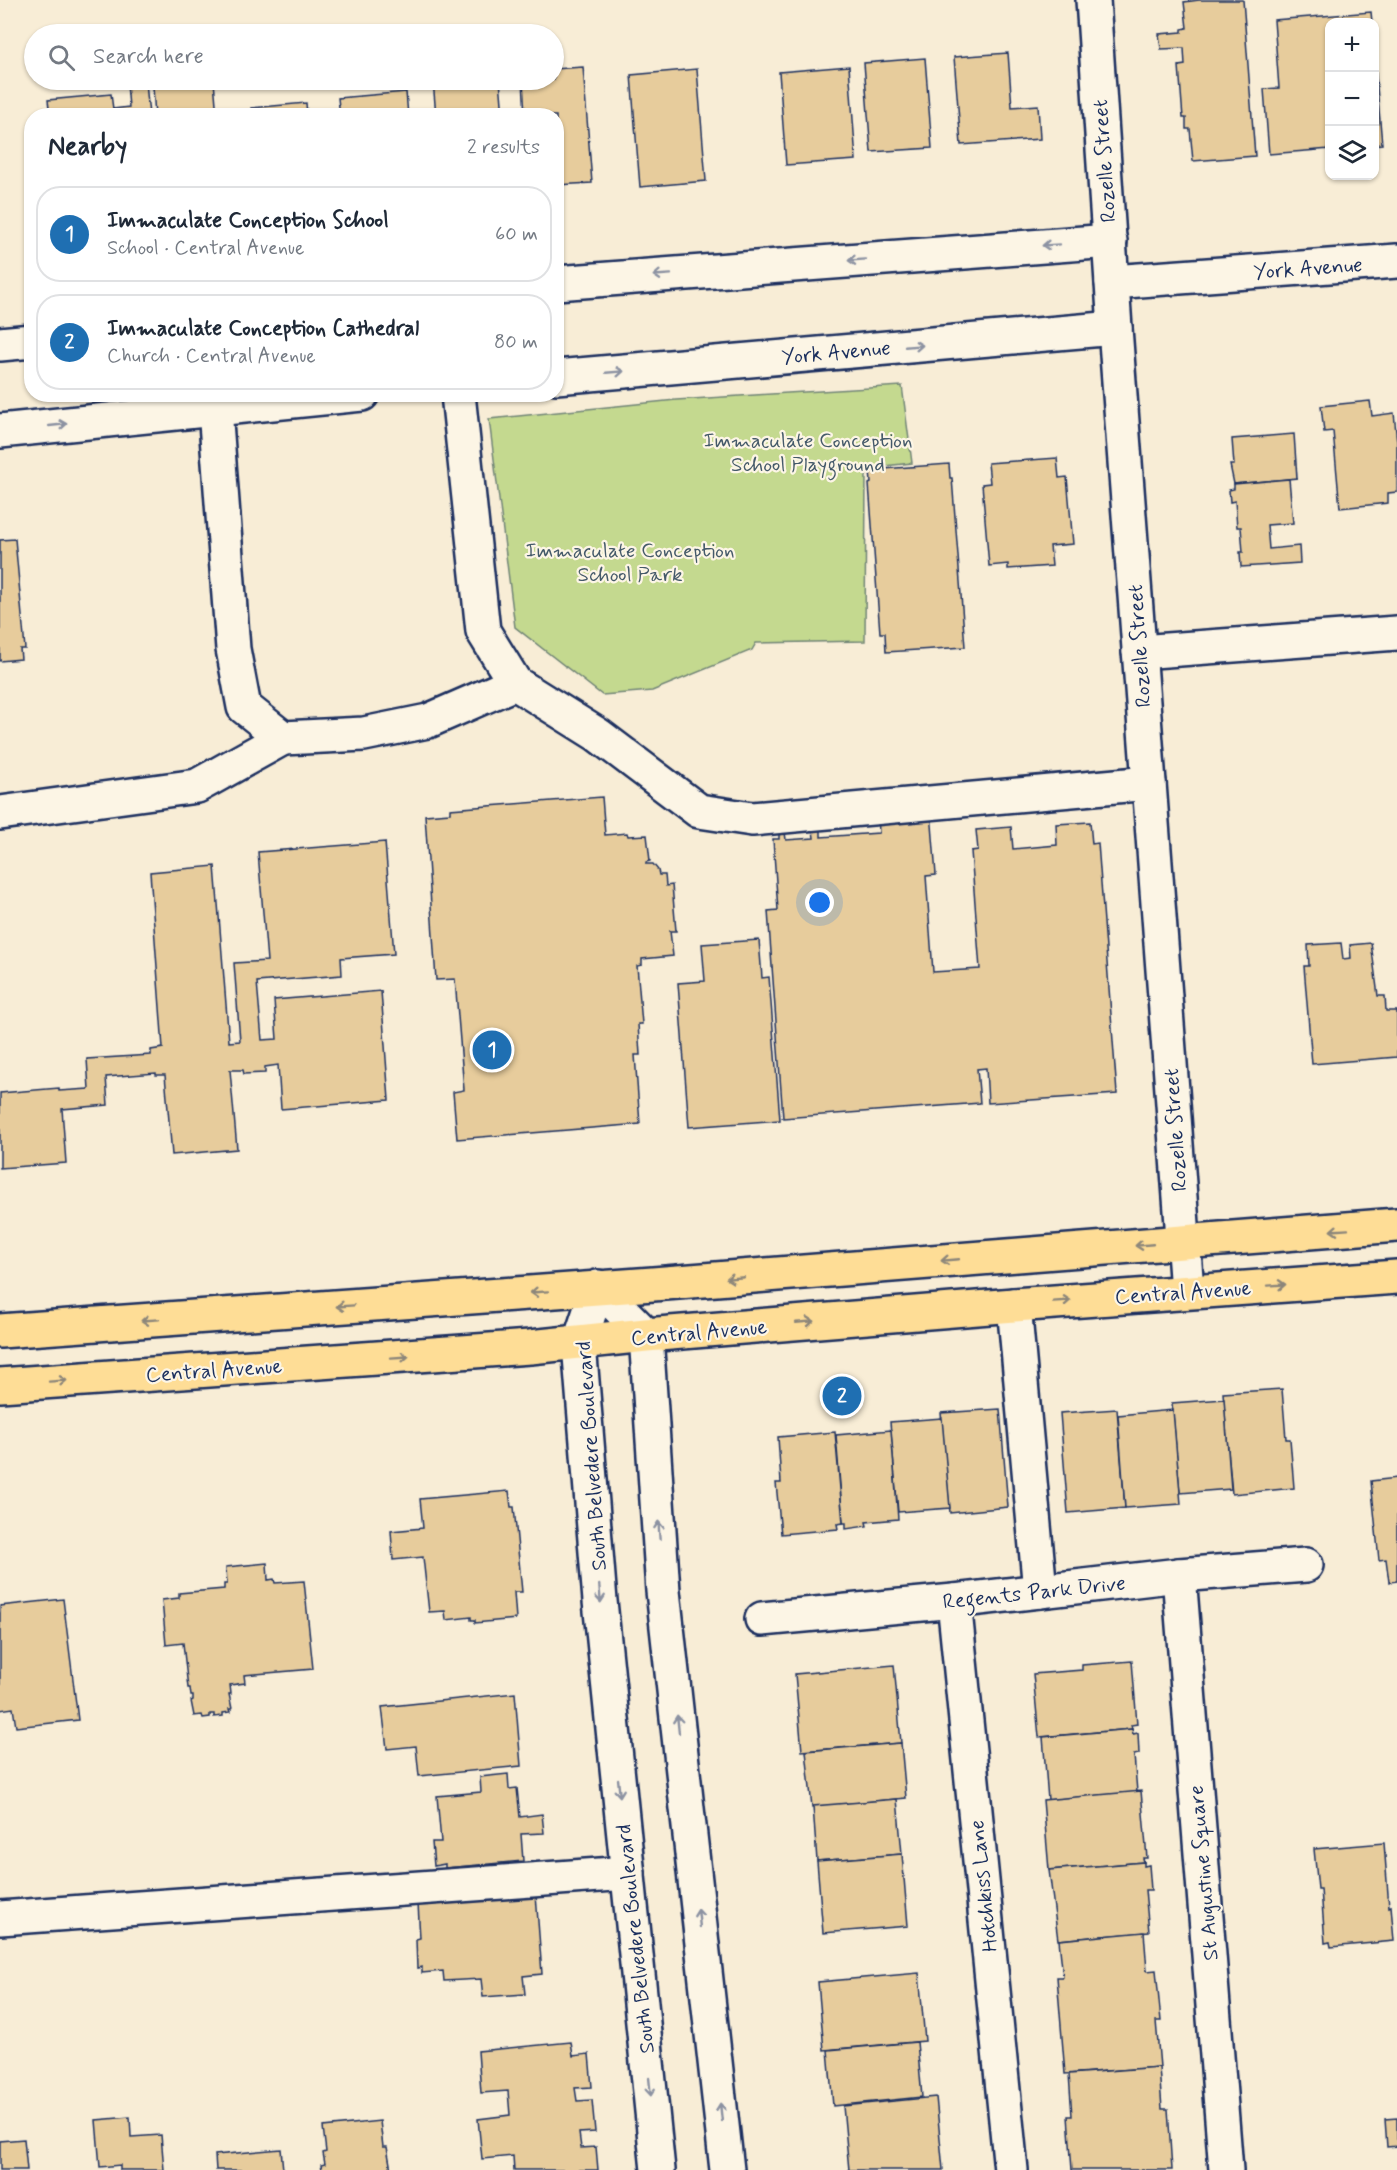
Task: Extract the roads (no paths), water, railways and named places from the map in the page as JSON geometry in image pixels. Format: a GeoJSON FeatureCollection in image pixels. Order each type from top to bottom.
{"type":"FeatureCollection","features":[{"type":"Feature","properties":{"kind":"main road"},"geometry":{"type":"LineString","coordinates":[[0,1331],[1397,1225]]}},
{"type":"Feature","properties":{"kind":"main road","name":"Central Avenue"},"geometry":{"type":"LineString","coordinates":[[0,1385],[579,1344],[646,1335],[1397,1277]]}},
{"type":"Feature","properties":{"kind":"street","name":"Rozelle Street"},"geometry":{"type":"LineString","coordinates":[[1093,0],[1115,328],[1187,1292]]}},
{"type":"Feature","properties":{"kind":"street"},"geometry":{"type":"LineString","coordinates":[[564,282],[1110,241]]}},
{"type":"Feature","properties":{"kind":"street","name":"York Avenue"},"geometry":{"type":"LineString","coordinates":[[1112,282],[1397,261]]}},
{"type":"Feature","properties":{"kind":"street","name":"York Avenue"},"geometry":{"type":"LineString","coordinates":[[564,376],[1115,328]]}},
{"type":"Feature","properties":{"kind":"street"},"geometry":{"type":"LineString","coordinates":[[0,344],[24,342]]}},
{"type":"Feature","properties":{"kind":"street"},"geometry":{"type":"LineString","coordinates":[[0,431],[215,409],[254,402]]}},
{"type":"Feature","properties":{"kind":"street"},"geometry":{"type":"LineString","coordinates":[[459,402],[483,631],[515,683],[598,735],[699,811],[752,819],[1149,783]]}},
{"type":"Feature","properties":{"kind":"street"},"geometry":{"type":"LineString","coordinates":[[215,409],[233,649],[244,707],[283,738]]}},
{"type":"Feature","properties":{"kind":"street"},"geometry":{"type":"LineString","coordinates":[[1139,652],[1397,633]]}},
{"type":"Feature","properties":{"kind":"street"},"geometry":{"type":"LineString","coordinates":[[0,813],[197,786],[283,738],[364,734],[428,721],[515,683]]}},
{"type":"Feature","properties":{"kind":"street"},"geometry":{"type":"LineString","coordinates":[[598,1287],[646,1335],[663,1591],[727,2170]]}},
{"type":"Feature","properties":{"kind":"street","name":"South Belvedere Boulevard"},"geometry":{"type":"LineString","coordinates":[[598,1287],[579,1344],[600,1600],[658,2170]]}},
{"type":"Feature","properties":{"kind":"street"},"geometry":{"type":"LineString","coordinates":[[1014,1305],[1040,1592]]}},
{"type":"Feature","properties":{"kind":"street","name":"Regents Park Drive"},"geometry":{"type":"LineString","coordinates":[[762,1619],[1040,1592],[1179,1575],[1306,1565]]}},
{"type":"Feature","properties":{"kind":"street","name":"St Augustine Square"},"geometry":{"type":"LineString","coordinates":[[1179,1575],[1226,2170]]}},
{"type":"Feature","properties":{"kind":"street","name":"Hotchkiss Lane"},"geometry":{"type":"LineString","coordinates":[[954,1601],[1011,2170]]}},
{"type":"Feature","properties":{"kind":"street"},"geometry":{"type":"LineString","coordinates":[[0,1918],[628,1873]]}},
{"type":"Feature","properties":{"kind":"place","name":"Immaculate Conception School"},"geometry":{"type":"Point","coordinates":[492,1050]}},
{"type":"Feature","properties":{"kind":"place","name":"Immaculate Conception Cathedral"},"geometry":{"type":"Point","coordinates":[842,1396]}},
{"type":"Feature","properties":{"kind":"park label","name":"Immaculate Conception School Playground"},"geometry":{"type":"Point","coordinates":[808,452]}},
{"type":"Feature","properties":{"kind":"park label","name":"Immaculate Conception School Park"},"geometry":{"type":"Point","coordinates":[630,562]}}]}
